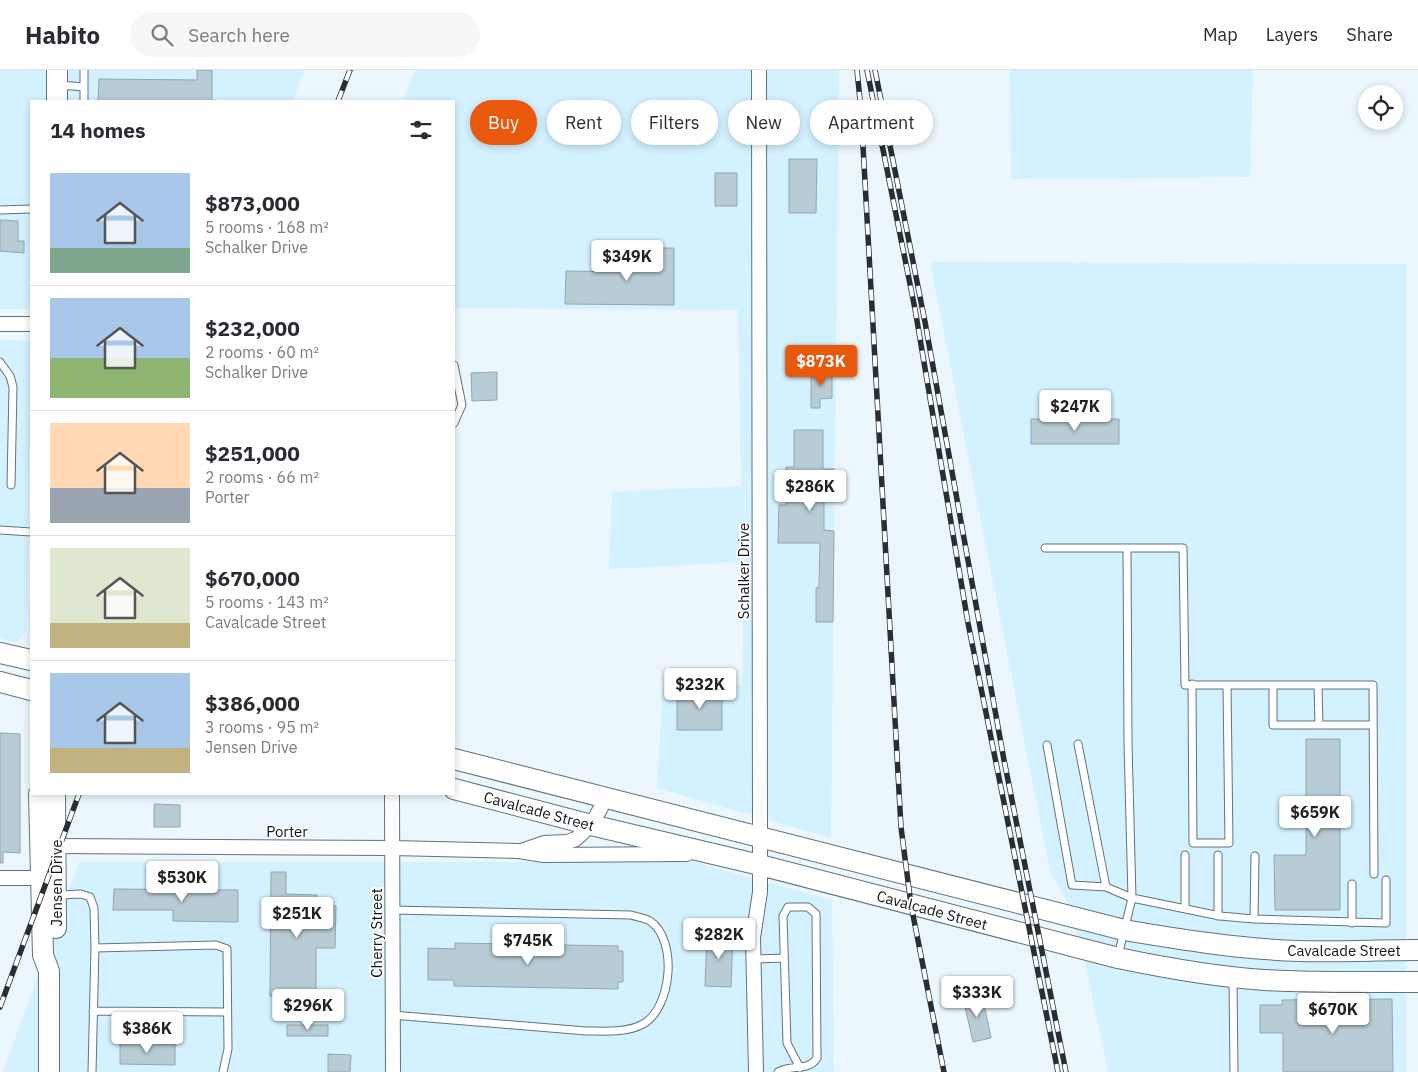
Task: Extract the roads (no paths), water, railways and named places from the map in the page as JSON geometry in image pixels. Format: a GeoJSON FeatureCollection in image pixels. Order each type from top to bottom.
{"type":"FeatureCollection","features":[{"type":"Feature","properties":{"kind":"main road"},"geometry":{"type":"LineString","coordinates":[[0,652],[30,660]]}},
{"type":"Feature","properties":{"kind":"main road"},"geometry":{"type":"LineString","coordinates":[[0,682],[30,690]]}},
{"type":"Feature","properties":{"kind":"main road","name":"Cavalcade Street"},"geometry":{"type":"LineString","coordinates":[[455,759],[961,890],[1124,930],[1214,945],[1299,951],[1418,950]]}},
{"type":"Feature","properties":{"kind":"main road","name":"Cavalcade Street"},"geometry":{"type":"LineString","coordinates":[[455,788],[591,825],[760,865],[1118,958],[1196,973],[1233,977],[1299,981],[1418,982]]}},
{"type":"Feature","properties":{"kind":"main road","name":"Jensen Drive"},"geometry":{"type":"LineString","coordinates":[[38,795],[43,955],[49,971],[49,1072]]}},
{"type":"Feature","properties":{"kind":"main road","name":"Jensen Drive"},"geometry":{"type":"LineString","coordinates":[[49,971],[56,959],[55,795]]}},
{"type":"Feature","properties":{"kind":"main road"},"geometry":{"type":"LineString","coordinates":[[953,916],[961,890]]}},
{"type":"Feature","properties":{"kind":"main road"},"geometry":{"type":"LineString","coordinates":[[1299,951],[1299,981]]}},
{"type":"Feature","properties":{"kind":"street","name":"Schalker Drive"},"geometry":{"type":"LineString","coordinates":[[756,1072],[753,938],[760,892],[759,70]]}},
{"type":"Feature","properties":{"kind":"street"},"geometry":{"type":"LineString","coordinates":[[0,324],[30,324]]}},
{"type":"Feature","properties":{"kind":"street","name":"Cherry Street"},"geometry":{"type":"LineString","coordinates":[[392,795],[392,1072]]}},
{"type":"Feature","properties":{"kind":"street","name":"Porter"},"geometry":{"type":"LineString","coordinates":[[519,852],[544,843],[567,842],[576,839],[591,825],[607,797]]}},
{"type":"Feature","properties":{"kind":"street","name":"Porter"},"geometry":{"type":"LineString","coordinates":[[55,846],[392,848],[519,852],[544,856],[654,853],[715,855]]}},
{"type":"Feature","properties":{"kind":"street"},"geometry":{"type":"LineString","coordinates":[[0,878],[41,878]]}},
{"type":"Feature","properties":{"kind":"lane"},"geometry":{"type":"LineString","coordinates":[[84,70],[84,100]]}},
{"type":"Feature","properties":{"kind":"lane"},"geometry":{"type":"LineString","coordinates":[[57,85],[84,87]]}},
{"type":"Feature","properties":{"kind":"lane"},"geometry":{"type":"LineString","coordinates":[[0,210],[30,209]]}},
{"type":"Feature","properties":{"kind":"lane"},"geometry":{"type":"LineString","coordinates":[[0,362],[10,376],[13,387],[11,485]]}},
{"type":"Feature","properties":{"kind":"lane"},"geometry":{"type":"LineString","coordinates":[[455,370],[462,405],[455,421]]}},
{"type":"Feature","properties":{"kind":"lane"},"geometry":{"type":"LineString","coordinates":[[0,530],[30,532]]}},
{"type":"Feature","properties":{"kind":"lane"},"geometry":{"type":"LineString","coordinates":[[1045,548],[1183,548],[1185,684],[1372,685],[1374,874]]}},
{"type":"Feature","properties":{"kind":"lane"},"geometry":{"type":"LineString","coordinates":[[1118,958],[1132,898],[1128,743],[1127,548]]}},
{"type":"Feature","properties":{"kind":"lane"},"geometry":{"type":"LineString","coordinates":[[1192,684],[1193,843],[1229,843],[1227,685]]}},
{"type":"Feature","properties":{"kind":"lane"},"geometry":{"type":"LineString","coordinates":[[1273,685],[1273,725],[1373,725]]}},
{"type":"Feature","properties":{"kind":"lane"},"geometry":{"type":"LineString","coordinates":[[1318,685],[1319,725]]}},
{"type":"Feature","properties":{"kind":"lane"},"geometry":{"type":"LineString","coordinates":[[1078,744],[1106,887]]}},
{"type":"Feature","properties":{"kind":"lane"},"geometry":{"type":"LineString","coordinates":[[1047,745],[1072,885],[1106,887],[1132,898],[1218,916],[1386,923],[1386,880]]}},
{"type":"Feature","properties":{"kind":"lane"},"geometry":{"type":"LineString","coordinates":[[1184,855],[1185,909]]}},
{"type":"Feature","properties":{"kind":"lane"},"geometry":{"type":"LineString","coordinates":[[1218,855],[1218,916]]}},
{"type":"Feature","properties":{"kind":"lane"},"geometry":{"type":"LineString","coordinates":[[1254,919],[1255,856]]}},
{"type":"Feature","properties":{"kind":"lane"},"geometry":{"type":"LineString","coordinates":[[1352,884],[1352,923]]}},
{"type":"Feature","properties":{"kind":"lane"},"geometry":{"type":"LineString","coordinates":[[56,895],[81,894],[90,897],[94,908],[92,1072]]}},
{"type":"Feature","properties":{"kind":"lane"},"geometry":{"type":"LineString","coordinates":[[778,1072],[784,1068],[800,1068],[813,1065],[817,1058],[816,914],[808,907],[788,907],[784,910],[783,958],[787,1043],[800,1068]]}},
{"type":"Feature","properties":{"kind":"lane"},"geometry":{"type":"LineString","coordinates":[[392,910],[631,916],[650,920],[660,933],[667,950],[668,968],[666,992],[658,1011],[643,1024],[618,1031],[586,1031],[392,1015]]}},
{"type":"Feature","properties":{"kind":"lane"},"geometry":{"type":"LineString","coordinates":[[95,948],[216,945],[227,948],[228,1049],[223,1072]]}},
{"type":"Feature","properties":{"kind":"lane"},"geometry":{"type":"LineString","coordinates":[[753,959],[783,958]]}},
{"type":"Feature","properties":{"kind":"lane"},"geometry":{"type":"LineString","coordinates":[[1233,977],[1234,1072]]}},
{"type":"Feature","properties":{"kind":"lane"},"geometry":{"type":"LineString","coordinates":[[93,1011],[227,1012]]}},
{"type":"Feature","properties":{"kind":"railway"},"geometry":{"type":"LineString","coordinates":[[338,100],[350,70]]}},
{"type":"Feature","properties":{"kind":"railway"},"geometry":{"type":"LineString","coordinates":[[857,70],[861,110],[901,827],[911,905],[944,1072]]}},
{"type":"Feature","properties":{"kind":"railway"},"geometry":{"type":"LineString","coordinates":[[867,70],[915,309],[968,623],[1058,1072]]}},
{"type":"Feature","properties":{"kind":"railway"},"geometry":{"type":"LineString","coordinates":[[875,70],[925,322],[1004,760],[1066,1072]]}},
{"type":"Feature","properties":{"kind":"railway"},"geometry":{"type":"LineString","coordinates":[[0,1007],[79,795]]}}]}
